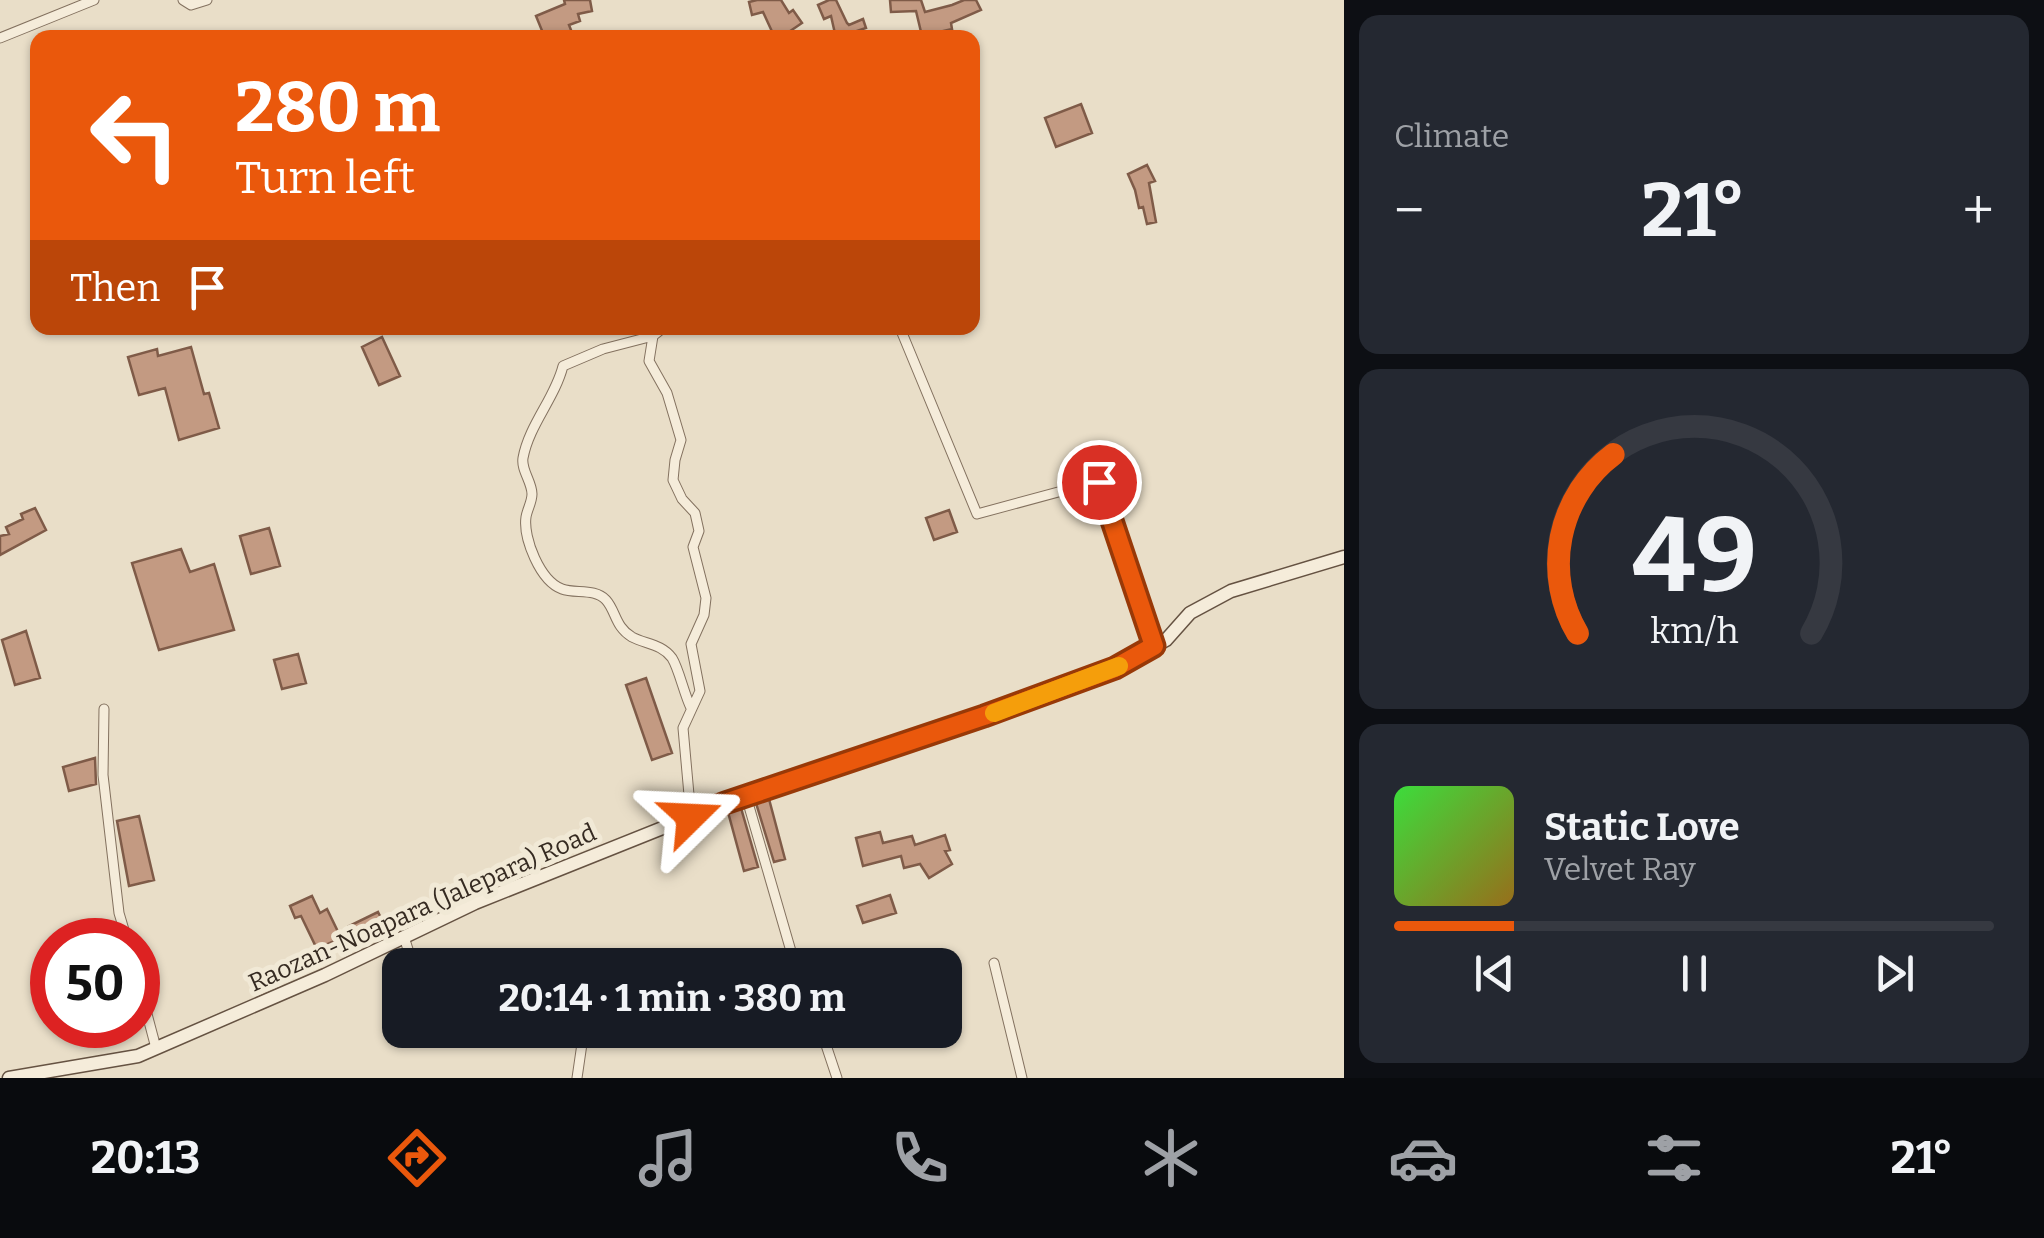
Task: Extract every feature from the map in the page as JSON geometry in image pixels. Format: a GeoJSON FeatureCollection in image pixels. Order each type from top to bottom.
{"type":"FeatureCollection","features":[{"type":"Feature","properties":{"kind":"main road","name":"Raozan-Noapara (Jalepara) Road"},"geometry":{"type":"LineString","coordinates":[[160,1046],[324,975],[475,903],[691,817],[1115,668],[1166,640],[1190,614],[1232,591],[1344,557]]}},
{"type":"Feature","properties":{"kind":"main road","name":"Raozan-Noapara (Jalepara) Road"},"geometry":{"type":"LineString","coordinates":[[9,1078],[138,1056],[156,1048]]}},
{"type":"Feature","properties":{"kind":"street"},"geometry":{"type":"LineString","coordinates":[[0,38],[94,0]]}},
{"type":"Feature","properties":{"kind":"street"},"geometry":{"type":"LineString","coordinates":[[183,0],[191,5],[206,0]]}},
{"type":"Feature","properties":{"kind":"street"},"geometry":{"type":"LineString","coordinates":[[903,335],[976,514],[1099,482],[1154,646]]}},
{"type":"Feature","properties":{"kind":"street"},"geometry":{"type":"LineString","coordinates":[[691,708],[672,658],[658,646],[623,631],[606,600],[595,593],[562,589],[550,582],[528,545],[526,520],[532,495],[522,462],[563,366],[602,349],[653,336],[649,361],[667,393],[681,440],[673,480],[682,499],[695,513],[698,532],[693,547],[706,598],[704,615],[691,644],[700,692],[683,728],[691,817]]}},
{"type":"Feature","properties":{"kind":"street"},"geometry":{"type":"LineString","coordinates":[[104,709],[103,775],[121,918]]}},
{"type":"Feature","properties":{"kind":"street"},"geometry":{"type":"LineString","coordinates":[[746,796],[790,948]]}},
{"type":"Feature","properties":{"kind":"street"},"geometry":{"type":"LineString","coordinates":[[404,937],[408,948]]}},
{"type":"Feature","properties":{"kind":"street"},"geometry":{"type":"LineString","coordinates":[[994,963],[1022,1078]]}},
{"type":"Feature","properties":{"kind":"street"},"geometry":{"type":"LineString","coordinates":[[577,1078],[581,1048]]}},
{"type":"Feature","properties":{"kind":"street"},"geometry":{"type":"LineString","coordinates":[[827,1048],[837,1078]]}},
{"type":"Feature","properties":{"kind":"building"},"geometry":{"type":"Polygon","coordinates":[[[564,0],[590,0],[592,11],[578,14],[580,21],[569,25],[571,30],[542,30],[536,16],[565,4],[564,0]]]}},
{"type":"Feature","properties":{"kind":"building"},"geometry":{"type":"Polygon","coordinates":[[[781,0],[802,23],[792,30],[771,30],[763,12],[752,15],[749,2],[781,0]]]}},
{"type":"Feature","properties":{"kind":"building"},"geometry":{"type":"Polygon","coordinates":[[[836,0],[849,25],[863,19],[866,28],[834,30],[831,16],[824,19],[818,5],[836,0]]]}},
{"type":"Feature","properties":{"kind":"building"},"geometry":{"type":"Polygon","coordinates":[[[890,0],[921,0],[925,12],[976,0],[981,10],[951,23],[952,29],[948,30],[921,30],[916,11],[891,12],[890,0]]]}},
{"type":"Feature","properties":{"kind":"building"},"geometry":{"type":"Polygon","coordinates":[[[1081,104],[1092,133],[1056,147],[1045,118],[1081,104]]]}},
{"type":"Feature","properties":{"kind":"building"},"geometry":{"type":"Polygon","coordinates":[[[1147,165],[1155,181],[1149,183],[1156,222],[1147,224],[1128,174],[1147,165]]]}},
{"type":"Feature","properties":{"kind":"building"},"geometry":{"type":"Polygon","coordinates":[[[382,337],[400,376],[379,385],[362,347],[382,337]]]}},
{"type":"Feature","properties":{"kind":"building"},"geometry":{"type":"Polygon","coordinates":[[[191,347],[204,394],[209,393],[219,428],[179,440],[165,388],[139,395],[128,357],[157,349],[158,356],[191,347]]]}},
{"type":"Feature","properties":{"kind":"building"},"geometry":{"type":"Polygon","coordinates":[[[35,508],[46,530],[0,555],[0,536],[9,534],[6,527],[35,508]]]}},
{"type":"Feature","properties":{"kind":"building"},"geometry":{"type":"Polygon","coordinates":[[[949,510],[957,532],[934,540],[926,518],[949,510]]]}},
{"type":"Feature","properties":{"kind":"building"},"geometry":{"type":"Polygon","coordinates":[[[269,528],[280,566],[251,574],[240,536],[269,528]]]}},
{"type":"Feature","properties":{"kind":"building"},"geometry":{"type":"Polygon","coordinates":[[[181,549],[190,572],[214,564],[234,630],[159,650],[132,563],[181,549]]]}},
{"type":"Feature","properties":{"kind":"building"},"geometry":{"type":"Polygon","coordinates":[[[26,631],[40,678],[15,685],[2,640],[26,631]]]}},
{"type":"Feature","properties":{"kind":"building"},"geometry":{"type":"Polygon","coordinates":[[[298,654],[306,683],[282,689],[274,660],[298,654]]]}},
{"type":"Feature","properties":{"kind":"building"},"geometry":{"type":"Polygon","coordinates":[[[646,678],[672,753],[652,760],[626,685],[646,678]]]}},
{"type":"Feature","properties":{"kind":"building"},"geometry":{"type":"Polygon","coordinates":[[[95,758],[96,784],[69,791],[63,767],[95,758]]]}},
{"type":"Feature","properties":{"kind":"building"},"geometry":{"type":"Polygon","coordinates":[[[769,799],[785,859],[774,862],[756,803],[769,799]]]}},
{"type":"Feature","properties":{"kind":"building"},"geometry":{"type":"Polygon","coordinates":[[[741,808],[758,867],[744,871],[728,812],[741,808]]]}},
{"type":"Feature","properties":{"kind":"building"},"geometry":{"type":"Polygon","coordinates":[[[139,816],[154,880],[129,886],[117,821],[139,816]]]}},
{"type":"Feature","properties":{"kind":"building"},"geometry":{"type":"Polygon","coordinates":[[[880,832],[883,843],[912,836],[915,845],[945,835],[950,850],[945,851],[952,864],[929,878],[920,864],[904,868],[901,856],[863,866],[856,838],[880,832]]]}},
{"type":"Feature","properties":{"kind":"building"},"geometry":{"type":"Polygon","coordinates":[[[890,895],[896,913],[863,923],[857,906],[890,895]]]}},
{"type":"Feature","properties":{"kind":"building"},"geometry":{"type":"Polygon","coordinates":[[[312,896],[320,913],[327,909],[341,938],[317,949],[301,916],[295,918],[290,906],[312,896]]]}},
{"type":"Feature","properties":{"kind":"building"},"geometry":{"type":"Polygon","coordinates":[[[378,912],[387,930],[358,944],[349,926],[378,912]]]}},
{"type":"Feature","properties":{"kind":"slow traffic"},"geometry":{"type":"LineString","coordinates":[[994,713],[1119,666]]}},
{"type":"Feature","properties":{"kind":"route"},"geometry":{"type":"LineString","coordinates":[[691,817],[1115,668],[1154,646],[1099,482]]}}]}
